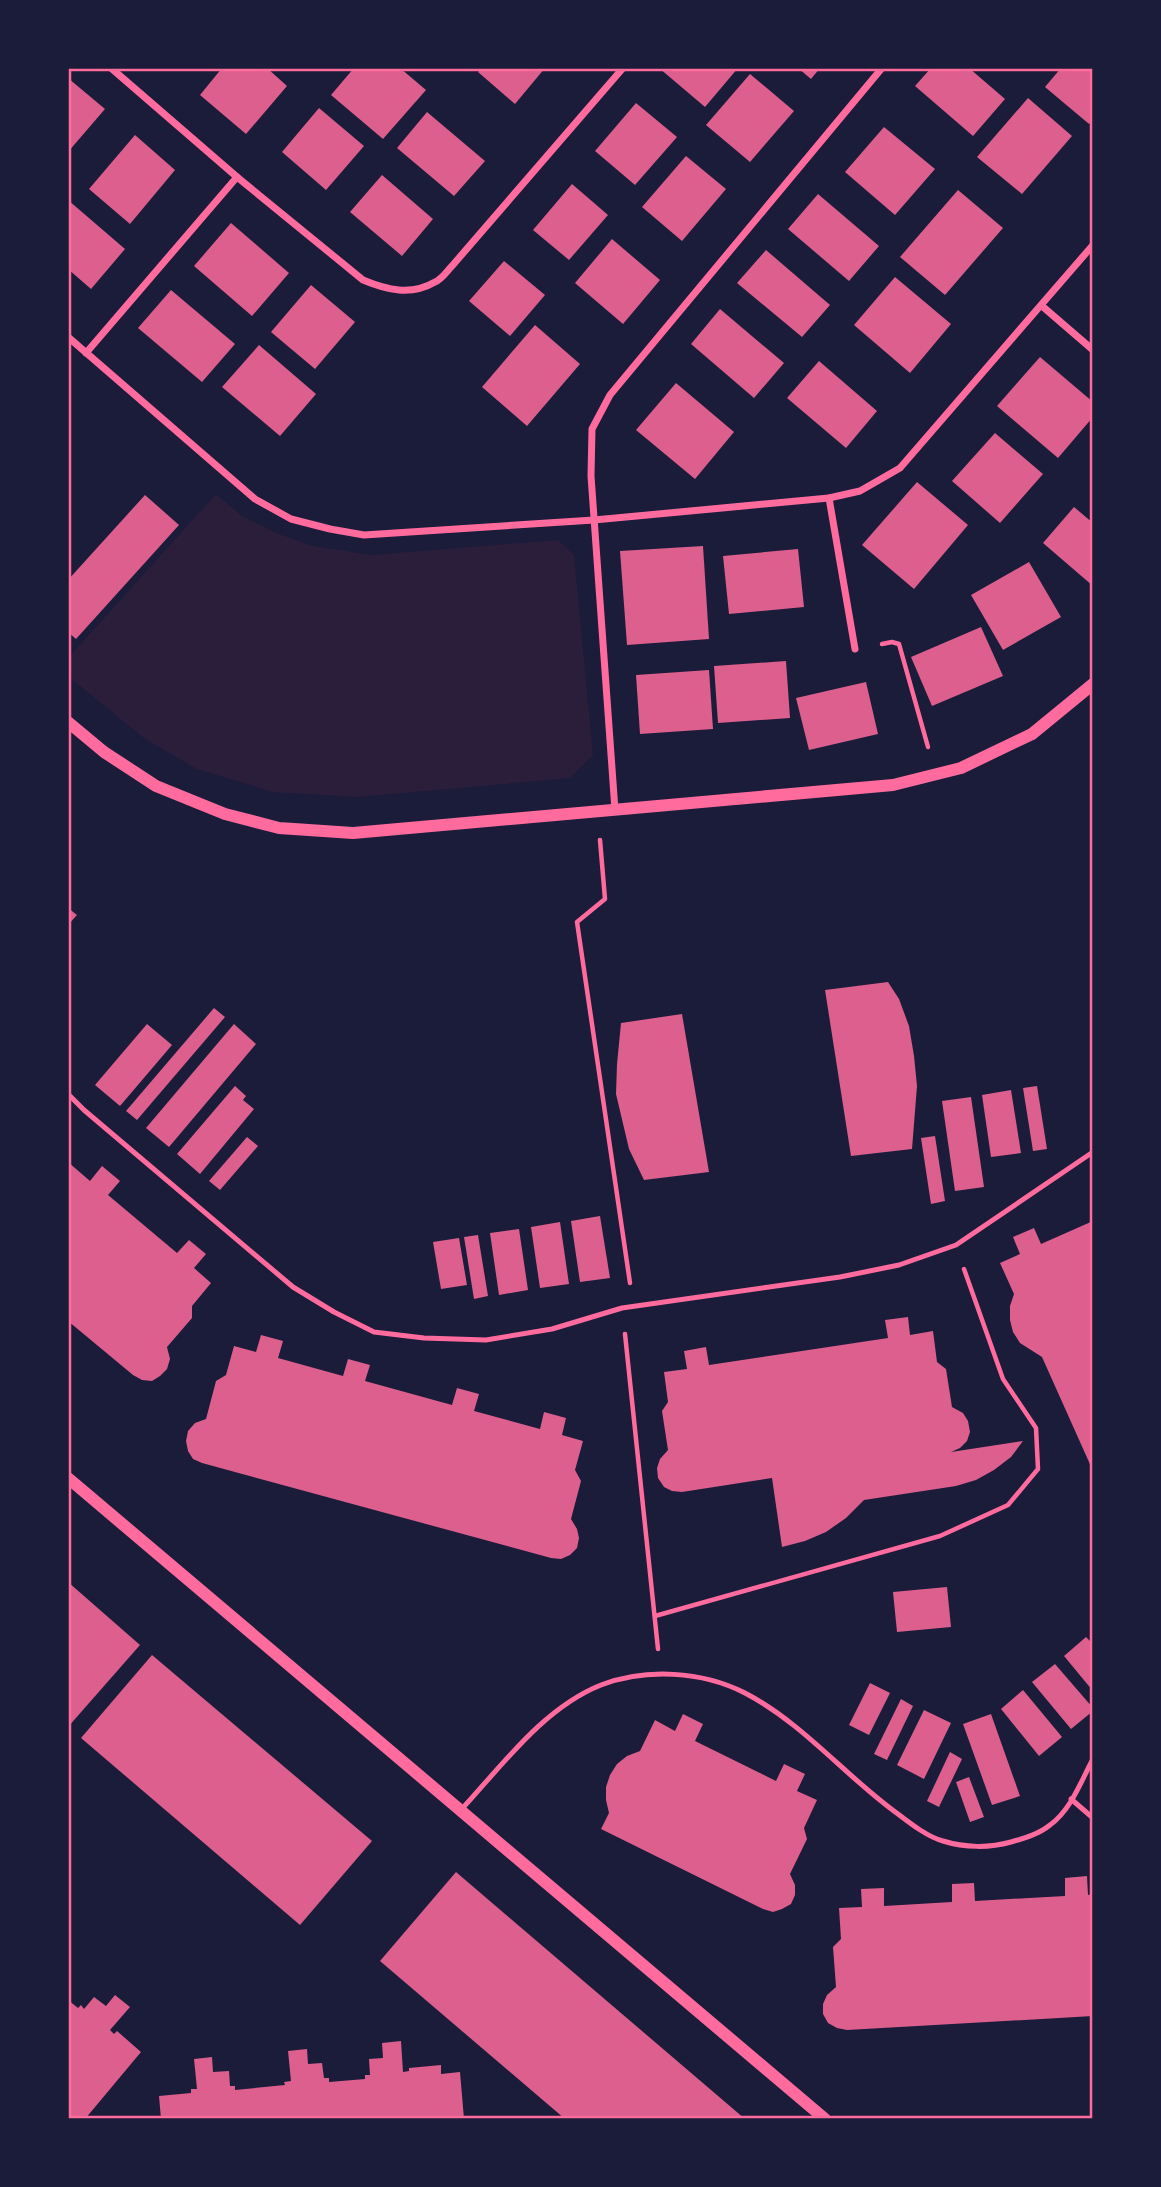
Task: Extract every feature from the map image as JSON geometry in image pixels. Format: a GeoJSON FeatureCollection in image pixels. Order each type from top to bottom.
{"type":"FeatureCollection","features":[{"type":"Feature","properties":{"kind":"street"},"geometry":{"type":"LineString","coordinates":[[111,68],[237,177],[363,280],[387,290],[414,289],[436,282],[623,68]]}},
{"type":"Feature","properties":{"kind":"street"},"geometry":{"type":"LineString","coordinates":[[615,810],[591,476],[592,429],[610,395],[882,68]]}},
{"type":"Feature","properties":{"kind":"street"},"geometry":{"type":"LineString","coordinates":[[86,353],[237,177]]}},
{"type":"Feature","properties":{"kind":"street"},"geometry":{"type":"LineString","coordinates":[[68,337],[255,499],[291,519],[330,530],[364,535],[594,520],[829,498],[860,491],[900,468],[1093,245]]}},
{"type":"Feature","properties":{"kind":"street"},"geometry":{"type":"LineString","coordinates":[[1042,306],[1093,350]]}},
{"type":"Feature","properties":{"kind":"street"},"geometry":{"type":"LineString","coordinates":[[829,498],[855,649]]}},
{"type":"Feature","properties":{"kind":"street"},"geometry":{"type":"LineString","coordinates":[[68,722],[104,752],[156,786],[225,814],[279,828],[353,833],[892,785],[961,768],[1032,734],[1093,684]]}},
{"type":"Feature","properties":{"kind":"street"},"geometry":{"type":"LineString","coordinates":[[68,1478],[825,2119]]}},
{"type":"Feature","properties":{"kind":"lane"},"geometry":{"type":"LineString","coordinates":[[68,1094],[83,1110],[293,1287],[374,1332],[424,1338],[486,1340],[552,1329],[633,1306],[840,1277],[899,1265],[956,1245],[1093,1152]]}},
{"type":"Feature","properties":{"kind":"lane"},"geometry":{"type":"LineString","coordinates":[[460,1811],[527,1736],[560,1709],[600,1686],[635,1676],[675,1674],[710,1681],[743,1692],[789,1720],[883,1803],[910,1823],[942,1841],[974,1846],[1001,1845],[1031,1836],[1051,1825],[1071,1799],[1093,1759]]}},
{"type":"Feature","properties":{"kind":"lane"},"geometry":{"type":"LineString","coordinates":[[1071,1799],[1093,1818]]}},
{"type":"Feature","properties":{"kind":"path"},"geometry":{"type":"LineString","coordinates":[[855,649],[892,642],[899,644],[936,775]]}},
{"type":"Feature","properties":{"kind":"path"},"geometry":{"type":"LineString","coordinates":[[597,811],[605,899],[577,922],[633,1306]]}},
{"type":"Feature","properties":{"kind":"path"},"geometry":{"type":"LineString","coordinates":[[654,1616],[940,1536],[1008,1505],[1038,1469],[1036,1428],[1003,1379],[956,1245]]}},
{"type":"Feature","properties":{"kind":"path"},"geometry":{"type":"LineString","coordinates":[[622,1308],[660,1674]]}},
{"type":"Feature","properties":{"kind":"shaded area"},"geometry":{"type":"Polygon","coordinates":[[[216,494],[242,516],[279,534],[313,546],[372,555],[558,540],[574,555],[593,755],[570,778],[358,797],[273,792],[197,769],[145,739],[68,676],[68,658],[216,494]]]}},
{"type":"Feature","properties":{"kind":"building"},"geometry":{"type":"Polygon","coordinates":[[[222,68],[267,68],[287,86],[246,134],[200,95],[222,68]]]}},
{"type":"Feature","properties":{"kind":"building"},"geometry":{"type":"Polygon","coordinates":[[[354,68],[400,68],[426,90],[383,139],[331,95],[354,68]]]}},
{"type":"Feature","properties":{"kind":"building"},"geometry":{"type":"Polygon","coordinates":[[[482,68],[545,68],[515,104],[478,72],[482,68]]]}},
{"type":"Feature","properties":{"kind":"building"},"geometry":{"type":"Polygon","coordinates":[[[659,68],[738,68],[705,107],[659,68]]]}},
{"type":"Feature","properties":{"kind":"building"},"geometry":{"type":"Polygon","coordinates":[[[798,68],[820,68],[811,79],[798,68]]]}},
{"type":"Feature","properties":{"kind":"building"},"geometry":{"type":"Polygon","coordinates":[[[931,68],[969,68],[1005,99],[973,136],[915,86],[931,68]]]}},
{"type":"Feature","properties":{"kind":"building"},"geometry":{"type":"Polygon","coordinates":[[[1061,68],[1093,68],[1093,119],[1089,124],[1045,87],[1061,68]]]}},
{"type":"Feature","properties":{"kind":"building"},"geometry":{"type":"Polygon","coordinates":[[[750,74],[794,111],[750,162],[706,125],[750,74]]]}},
{"type":"Feature","properties":{"kind":"building"},"geometry":{"type":"Polygon","coordinates":[[[68,78],[105,109],[68,152],[68,78]]]}},
{"type":"Feature","properties":{"kind":"building"},"geometry":{"type":"Polygon","coordinates":[[[1028,98],[1072,136],[1022,194],[977,157],[1028,98]]]}},
{"type":"Feature","properties":{"kind":"building"},"geometry":{"type":"Polygon","coordinates":[[[636,103],[677,137],[635,185],[595,151],[636,103]]]}},
{"type":"Feature","properties":{"kind":"building"},"geometry":{"type":"Polygon","coordinates":[[[319,108],[364,146],[326,190],[282,152],[319,108]]]}},
{"type":"Feature","properties":{"kind":"building"},"geometry":{"type":"Polygon","coordinates":[[[427,112],[485,161],[454,196],[397,148],[427,112]]]}},
{"type":"Feature","properties":{"kind":"building"},"geometry":{"type":"Polygon","coordinates":[[[884,127],[935,169],[895,215],[845,172],[884,127]]]}},
{"type":"Feature","properties":{"kind":"building"},"geometry":{"type":"Polygon","coordinates":[[[135,135],[175,170],[130,224],[89,189],[135,135]]]}},
{"type":"Feature","properties":{"kind":"building"},"geometry":{"type":"Polygon","coordinates":[[[686,156],[726,189],[682,241],[642,207],[686,156]]]}},
{"type":"Feature","properties":{"kind":"building"},"geometry":{"type":"Polygon","coordinates":[[[382,175],[433,219],[402,256],[350,212],[382,175]]]}},
{"type":"Feature","properties":{"kind":"building"},"geometry":{"type":"Polygon","coordinates":[[[572,184],[608,215],[569,260],[533,230],[572,184]]]}},
{"type":"Feature","properties":{"kind":"building"},"geometry":{"type":"Polygon","coordinates":[[[958,190],[1003,228],[945,295],[900,257],[958,190]]]}},
{"type":"Feature","properties":{"kind":"building"},"geometry":{"type":"Polygon","coordinates":[[[818,194],[879,246],[849,281],[788,229],[818,194]]]}},
{"type":"Feature","properties":{"kind":"building"},"geometry":{"type":"Polygon","coordinates":[[[68,200],[125,249],[91,289],[68,269],[68,200]]]}},
{"type":"Feature","properties":{"kind":"building"},"geometry":{"type":"Polygon","coordinates":[[[231,223],[289,273],[252,316],[194,266],[231,223]]]}},
{"type":"Feature","properties":{"kind":"building"},"geometry":{"type":"Polygon","coordinates":[[[612,239],[660,280],[623,324],[575,283],[612,239]]]}},
{"type":"Feature","properties":{"kind":"building"},"geometry":{"type":"Polygon","coordinates":[[[766,250],[830,305],[802,337],[737,283],[766,250]]]}},
{"type":"Feature","properties":{"kind":"building"},"geometry":{"type":"Polygon","coordinates":[[[504,261],[545,295],[510,336],[469,301],[504,261]]]}},
{"type":"Feature","properties":{"kind":"building"},"geometry":{"type":"Polygon","coordinates":[[[895,277],[951,324],[910,373],[854,325],[895,277]]]}},
{"type":"Feature","properties":{"kind":"building"},"geometry":{"type":"Polygon","coordinates":[[[311,285],[355,322],[315,369],[271,332],[311,285]]]}},
{"type":"Feature","properties":{"kind":"building"},"geometry":{"type":"Polygon","coordinates":[[[171,290],[235,344],[202,382],[138,328],[171,290]]]}},
{"type":"Feature","properties":{"kind":"building"},"geometry":{"type":"Polygon","coordinates":[[[720,309],[784,363],[754,398],[691,344],[720,309]]]}},
{"type":"Feature","properties":{"kind":"building"},"geometry":{"type":"Polygon","coordinates":[[[535,325],[580,364],[527,426],[482,387],[535,325]]]}},
{"type":"Feature","properties":{"kind":"building"},"geometry":{"type":"Polygon","coordinates":[[[259,345],[316,394],[280,436],[222,387],[259,345]]]}},
{"type":"Feature","properties":{"kind":"building"},"geometry":{"type":"Polygon","coordinates":[[[1040,357],[1093,402],[1093,417],[1058,458],[997,406],[1040,357]]]}},
{"type":"Feature","properties":{"kind":"building"},"geometry":{"type":"Polygon","coordinates":[[[819,361],[877,411],[846,448],[787,398],[819,361]]]}},
{"type":"Feature","properties":{"kind":"building"},"geometry":{"type":"Polygon","coordinates":[[[676,383],[734,432],[695,479],[636,430],[676,383]]]}},
{"type":"Feature","properties":{"kind":"building"},"geometry":{"type":"Polygon","coordinates":[[[995,433],[1043,474],[1000,523],[952,481],[995,433]]]}},
{"type":"Feature","properties":{"kind":"building"},"geometry":{"type":"Polygon","coordinates":[[[917,482],[968,525],[914,589],[862,545],[917,482]]]}},
{"type":"Feature","properties":{"kind":"building"},"geometry":{"type":"Polygon","coordinates":[[[145,495],[179,525],[76,639],[68,632],[68,580],[145,495]]]}},
{"type":"Feature","properties":{"kind":"building"},"geometry":{"type":"Polygon","coordinates":[[[1074,507],[1093,523],[1093,586],[1043,543],[1074,507]]]}},
{"type":"Feature","properties":{"kind":"building"},"geometry":{"type":"Polygon","coordinates":[[[703,546],[709,639],[627,645],[620,551],[703,546]]]}},
{"type":"Feature","properties":{"kind":"building"},"geometry":{"type":"Polygon","coordinates":[[[798,549],[804,607],[729,614],[723,556],[798,549]]]}},
{"type":"Feature","properties":{"kind":"building"},"geometry":{"type":"Polygon","coordinates":[[[1029,562],[1061,617],[1003,650],[971,595],[1029,562]]]}},
{"type":"Feature","properties":{"kind":"building"},"geometry":{"type":"Polygon","coordinates":[[[981,627],[1003,676],[932,706],[911,657],[981,627]]]}},
{"type":"Feature","properties":{"kind":"building"},"geometry":{"type":"Polygon","coordinates":[[[786,661],[790,718],[718,723],[714,666],[786,661]]]}},
{"type":"Feature","properties":{"kind":"building"},"geometry":{"type":"Polygon","coordinates":[[[709,670],[713,729],[640,734],[636,675],[709,670]]]}},
{"type":"Feature","properties":{"kind":"building"},"geometry":{"type":"Polygon","coordinates":[[[866,682],[878,734],[809,750],[796,698],[866,682]]]}},
{"type":"Feature","properties":{"kind":"building"},"geometry":{"type":"Polygon","coordinates":[[[68,908],[77,915],[68,925],[68,908]]]}},
{"type":"Feature","properties":{"kind":"building"},"geometry":{"type":"Polygon","coordinates":[[[888,982],[899,999],[909,1026],[914,1056],[917,1086],[912,1149],[851,1156],[825,990],[888,982]]]}},
{"type":"Feature","properties":{"kind":"building"},"geometry":{"type":"Polygon","coordinates":[[[214,1008],[225,1017],[137,1120],[126,1111],[214,1008]]]}},
{"type":"Feature","properties":{"kind":"building"},"geometry":{"type":"Polygon","coordinates":[[[682,1014],[709,1172],[644,1180],[629,1149],[616,1094],[621,1023],[682,1014]]]}},
{"type":"Feature","properties":{"kind":"building"},"geometry":{"type":"Polygon","coordinates":[[[147,1024],[172,1045],[120,1106],[95,1085],[147,1024]]]}},
{"type":"Feature","properties":{"kind":"building"},"geometry":{"type":"Polygon","coordinates":[[[234,1024],[256,1044],[169,1147],[146,1128],[234,1024]]]}},
{"type":"Feature","properties":{"kind":"building"},"geometry":{"type":"Polygon","coordinates":[[[235,1086],[246,1096],[243,1100],[254,1109],[200,1174],[177,1154],[235,1086]]]}},
{"type":"Feature","properties":{"kind":"building"},"geometry":{"type":"Polygon","coordinates":[[[1037,1086],[1047,1149],[1033,1151],[1023,1088],[1037,1086]]]}},
{"type":"Feature","properties":{"kind":"building"},"geometry":{"type":"Polygon","coordinates":[[[1011,1090],[1021,1153],[991,1157],[982,1095],[1011,1090]]]}},
{"type":"Feature","properties":{"kind":"building"},"geometry":{"type":"Polygon","coordinates":[[[971,1097],[984,1187],[955,1191],[942,1101],[971,1097]]]}},
{"type":"Feature","properties":{"kind":"building"},"geometry":{"type":"Polygon","coordinates":[[[935,1136],[945,1201],[931,1204],[921,1138],[935,1136]]]}},
{"type":"Feature","properties":{"kind":"building"},"geometry":{"type":"Polygon","coordinates":[[[247,1137],[258,1146],[220,1190],[209,1181],[247,1137]]]}},
{"type":"Feature","properties":{"kind":"building"},"geometry":{"type":"Polygon","coordinates":[[[68,1162],[90,1181],[102,1166],[120,1181],[108,1195],[177,1253],[189,1240],[206,1254],[194,1268],[211,1283],[192,1306],[192,1318],[167,1347],[170,1359],[167,1369],[152,1381],[133,1375],[68,1321],[68,1162]]]}},
{"type":"Feature","properties":{"kind":"building"},"geometry":{"type":"Polygon","coordinates":[[[600,1216],[610,1278],[580,1282],[571,1221],[600,1216]]]}},
{"type":"Feature","properties":{"kind":"building"},"geometry":{"type":"Polygon","coordinates":[[[1093,1221],[1093,1471],[1042,1357],[1020,1343],[1013,1332],[1010,1306],[1014,1294],[1000,1263],[1020,1254],[1013,1237],[1034,1228],[1041,1244],[1093,1221]]]}},
{"type":"Feature","properties":{"kind":"building"},"geometry":{"type":"Polygon","coordinates":[[[560,1222],[569,1284],[540,1288],[531,1227],[560,1222]]]}},
{"type":"Feature","properties":{"kind":"building"},"geometry":{"type":"Polygon","coordinates":[[[519,1229],[528,1290],[499,1295],[490,1233],[519,1229]]]}},
{"type":"Feature","properties":{"kind":"building"},"geometry":{"type":"Polygon","coordinates":[[[478,1235],[488,1296],[474,1299],[464,1237],[478,1235]]]}},
{"type":"Feature","properties":{"kind":"building"},"geometry":{"type":"Polygon","coordinates":[[[459,1238],[467,1285],[441,1289],[433,1242],[459,1238]]]}},
{"type":"Feature","properties":{"kind":"building"},"geometry":{"type":"Polygon","coordinates":[[[908,1317],[910,1335],[933,1331],[937,1362],[946,1369],[952,1407],[963,1413],[968,1421],[970,1432],[967,1441],[951,1452],[1023,1441],[1011,1457],[994,1470],[976,1480],[956,1486],[864,1500],[846,1518],[826,1532],[782,1547],[772,1478],[682,1492],[664,1487],[658,1478],[657,1468],[660,1459],[668,1450],[662,1411],[668,1402],[664,1372],[687,1369],[684,1351],[706,1347],[709,1365],[888,1338],[885,1320],[908,1317]]]}},
{"type":"Feature","properties":{"kind":"building"},"geometry":{"type":"Polygon","coordinates":[[[261,1335],[283,1341],[278,1358],[343,1376],[348,1359],[370,1365],[365,1381],[452,1405],[457,1388],[479,1394],[474,1411],[540,1429],[544,1412],[566,1418],[562,1435],[583,1441],[575,1470],[581,1481],[571,1519],[579,1538],[577,1548],[561,1559],[551,1558],[193,1459],[186,1441],[188,1431],[195,1423],[206,1419],[216,1381],[226,1375],[234,1346],[256,1352],[261,1335]]]}},
{"type":"Feature","properties":{"kind":"building"},"geometry":{"type":"Polygon","coordinates":[[[68,1582],[140,1645],[68,1727],[68,1582]]]}},
{"type":"Feature","properties":{"kind":"building"},"geometry":{"type":"Polygon","coordinates":[[[947,1587],[951,1627],[897,1632],[893,1592],[947,1587]]]}},
{"type":"Feature","properties":{"kind":"building"},"geometry":{"type":"Polygon","coordinates":[[[1086,1637],[1093,1644],[1093,1691],[1064,1656],[1086,1637]]]}},
{"type":"Feature","properties":{"kind":"building"},"geometry":{"type":"Polygon","coordinates":[[[152,1655],[372,1841],[300,1925],[81,1738],[152,1655]]]}},
{"type":"Feature","properties":{"kind":"building"},"geometry":{"type":"Polygon","coordinates":[[[1055,1664],[1093,1708],[1093,1711],[1071,1729],[1032,1682],[1055,1664]]]}},
{"type":"Feature","properties":{"kind":"building"},"geometry":{"type":"Polygon","coordinates":[[[870,1683],[890,1693],[869,1735],[849,1725],[870,1683]]]}},
{"type":"Feature","properties":{"kind":"building"},"geometry":{"type":"Polygon","coordinates":[[[1023,1690],[1062,1737],[1039,1756],[1001,1709],[1023,1690]]]}},
{"type":"Feature","properties":{"kind":"building"},"geometry":{"type":"Polygon","coordinates":[[[901,1699],[913,1706],[887,1760],[874,1754],[901,1699]]]}},
{"type":"Feature","properties":{"kind":"building"},"geometry":{"type":"Polygon","coordinates":[[[924,1710],[951,1723],[924,1779],[897,1765],[924,1710]]]}},
{"type":"Feature","properties":{"kind":"building"},"geometry":{"type":"Polygon","coordinates":[[[683,1714],[703,1724],[695,1741],[776,1781],[784,1764],[805,1774],[797,1791],[817,1800],[804,1828],[807,1839],[790,1874],[795,1885],[795,1895],[791,1904],[782,1909],[773,1912],[763,1909],[601,1829],[609,1813],[606,1787],[617,1764],[640,1751],[655,1720],[675,1731],[683,1714]]]}},
{"type":"Feature","properties":{"kind":"building"},"geometry":{"type":"Polygon","coordinates":[[[991,1714],[1020,1796],[992,1805],[963,1724],[991,1714]]]}},
{"type":"Feature","properties":{"kind":"building"},"geometry":{"type":"Polygon","coordinates":[[[950,1752],[962,1759],[939,1807],[927,1801],[950,1752]]]}},
{"type":"Feature","properties":{"kind":"building"},"geometry":{"type":"Polygon","coordinates":[[[969,1777],[984,1817],[970,1822],[956,1782],[969,1777]]]}},
{"type":"Feature","properties":{"kind":"building"},"geometry":{"type":"Polygon","coordinates":[[[456,1872],[745,2119],[565,2119],[380,1961],[456,1872]]]}},
{"type":"Feature","properties":{"kind":"building"},"geometry":{"type":"Polygon","coordinates":[[[1087,1876],[1088,1895],[1093,1894],[1093,2016],[847,2030],[828,2023],[823,2014],[827,1995],[836,1987],[833,1947],[841,1939],[839,1908],[862,1907],[861,1889],[884,1888],[884,1906],[952,1902],[952,1884],[974,1883],[975,1901],[1065,1896],[1065,1878],[1087,1876]]]}},
{"type":"Feature","properties":{"kind":"building"},"geometry":{"type":"Polygon","coordinates":[[[115,1995],[130,2007],[110,2030],[114,2034],[117,2031],[141,2052],[85,2119],[68,2119],[68,2000],[84,2009],[94,1997],[106,2006],[115,1995]]]}},
{"type":"Feature","properties":{"kind":"building"},"geometry":{"type":"Polygon","coordinates":[[[401,2041],[403,2072],[409,2071],[409,2068],[441,2065],[441,2074],[460,2072],[464,2119],[161,2119],[159,2096],[191,2093],[191,2089],[197,2089],[194,2059],[212,2057],[213,2072],[229,2071],[230,2086],[235,2086],[235,2090],[285,2085],[284,2082],[291,2081],[288,2051],[307,2049],[308,2064],[322,2063],[324,2078],[329,2078],[329,2082],[365,2079],[365,2075],[370,2075],[369,2059],[383,2058],[382,2043],[401,2041]]]}}]}
